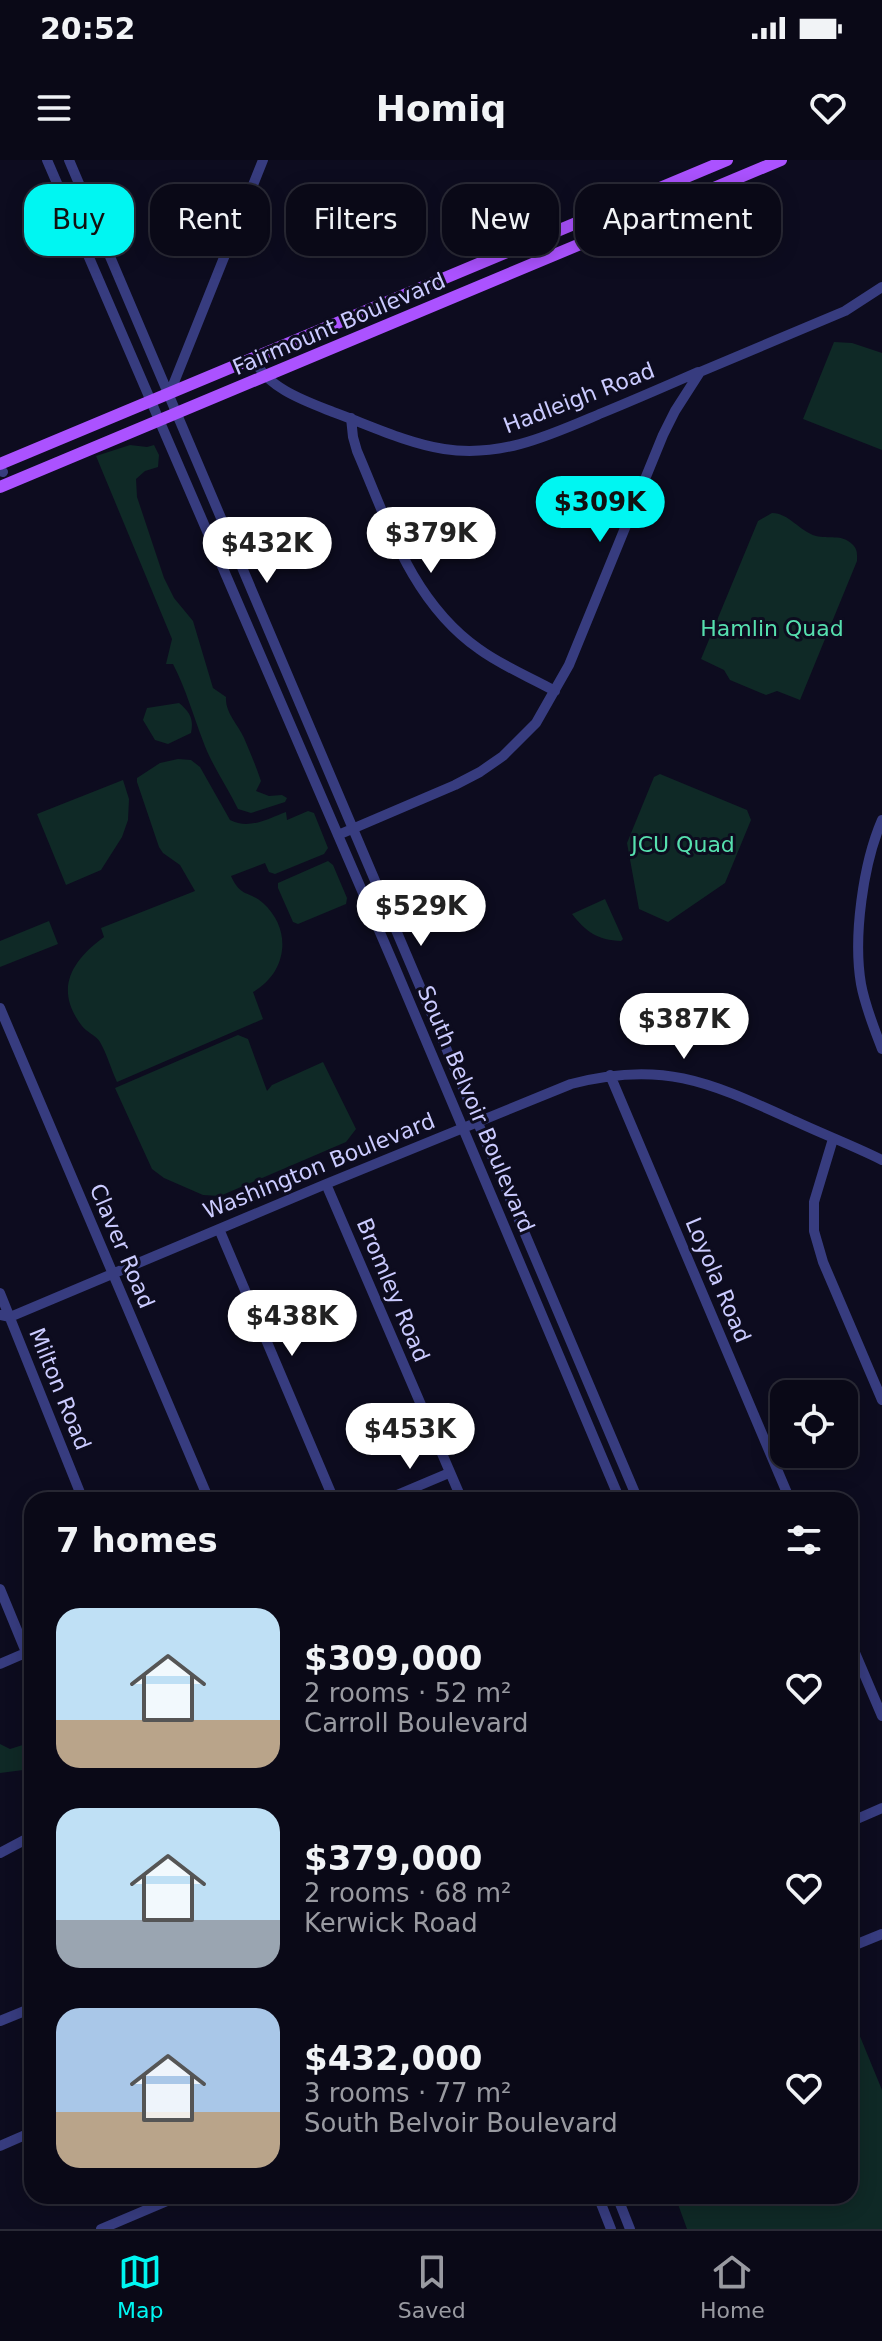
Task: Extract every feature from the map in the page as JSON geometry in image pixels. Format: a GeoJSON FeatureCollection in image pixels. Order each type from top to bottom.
{"type":"FeatureCollection","features":[{"type":"Feature","properties":{"kind":"main road","name":"Fairmount Boulevard"},"geometry":{"type":"LineString","coordinates":[[2,474],[152,401],[727,160]]}},
{"type":"Feature","properties":{"kind":"main road","name":"Fairmount Boulevard"},"geometry":{"type":"LineString","coordinates":[[2,474],[176,414],[781,160]]}},
{"type":"Feature","properties":{"kind":"street","name":"South Belvoir Boulevard"},"geometry":{"type":"LineString","coordinates":[[47,160],[161,420],[617,1492]]}},
{"type":"Feature","properties":{"kind":"street","name":"South Belvoir Boulevard"},"geometry":{"type":"LineString","coordinates":[[69,160],[635,1492]]}},
{"type":"Feature","properties":{"kind":"street"},"geometry":{"type":"LineString","coordinates":[[169,395],[263,160]]}},
{"type":"Feature","properties":{"kind":"street","name":"Hadleigh Road"},"geometry":{"type":"LineString","coordinates":[[254,359],[265,377],[318,406],[434,447],[470,452],[492,451],[549,436],[845,311],[882,287]]}},
{"type":"Feature","properties":{"kind":"street"},"geometry":{"type":"LineString","coordinates":[[338,835],[480,772],[503,756],[536,723],[574,653],[663,435],[700,372]]}},
{"type":"Feature","properties":{"kind":"street"},"geometry":{"type":"LineString","coordinates":[[351,418],[357,451],[406,564],[423,594],[460,635],[481,651],[555,691]]}},
{"type":"Feature","properties":{"kind":"street"},"geometry":{"type":"LineString","coordinates":[[882,820],[866,874],[859,919],[861,983],[882,1049]]}},
{"type":"Feature","properties":{"kind":"street","name":"Claver Road"},"geometry":{"type":"LineString","coordinates":[[0,1008],[206,1492]]}},
{"type":"Feature","properties":{"kind":"street","name":"Washington Boulevard"},"geometry":{"type":"LineString","coordinates":[[3,1318],[571,1084],[610,1075],[642,1074],[689,1079],[726,1090],[882,1160]]}},
{"type":"Feature","properties":{"kind":"street","name":"Loyola Road"},"geometry":{"type":"LineString","coordinates":[[610,1075],[787,1492]]}},
{"type":"Feature","properties":{"kind":"street"},"geometry":{"type":"LineString","coordinates":[[833,1139],[814,1202],[814,1231],[823,1262],[882,1400]]}},
{"type":"Feature","properties":{"kind":"street","name":"Bromley Road"},"geometry":{"type":"LineString","coordinates":[[326,1184],[458,1492]]}},
{"type":"Feature","properties":{"kind":"street"},"geometry":{"type":"LineString","coordinates":[[219,1229],[331,1492]]}},
{"type":"Feature","properties":{"kind":"street","name":"Milton Road"},"geometry":{"type":"LineString","coordinates":[[0,1293],[3,1318],[79,1492]]}},
{"type":"Feature","properties":{"kind":"street"},"geometry":{"type":"LineString","coordinates":[[404,1492],[449,1473]]}},
{"type":"Feature","properties":{"kind":"street"},"geometry":{"type":"LineString","coordinates":[[616,1489],[631,1483]]}},
{"type":"Feature","properties":{"kind":"street"},"geometry":{"type":"LineString","coordinates":[[0,1589],[24,1640]]}},
{"type":"Feature","properties":{"kind":"street"},"geometry":{"type":"LineString","coordinates":[[0,1664],[24,1653]]}},
{"type":"Feature","properties":{"kind":"street"},"geometry":{"type":"LineString","coordinates":[[858,1660],[882,1716]]}},
{"type":"Feature","properties":{"kind":"street"},"geometry":{"type":"LineString","coordinates":[[858,1818],[882,1808]]}},
{"type":"Feature","properties":{"kind":"street"},"geometry":{"type":"LineString","coordinates":[[0,1853],[24,1840]]}},
{"type":"Feature","properties":{"kind":"street"},"geometry":{"type":"LineString","coordinates":[[858,1944],[882,1934]]}},
{"type":"Feature","properties":{"kind":"street"},"geometry":{"type":"LineString","coordinates":[[0,2021],[24,2011]]}},
{"type":"Feature","properties":{"kind":"street"},"geometry":{"type":"LineString","coordinates":[[0,2146],[24,2136]]}},
{"type":"Feature","properties":{"kind":"street"},"geometry":{"type":"LineString","coordinates":[[101,2229],[160,2204]]}},
{"type":"Feature","properties":{"kind":"street"},"geometry":{"type":"LineString","coordinates":[[601,2204],[611,2229]]}},
{"type":"Feature","properties":{"kind":"street"},"geometry":{"type":"LineString","coordinates":[[620,2204],[630,2229]]}},
{"type":"Feature","properties":{"kind":"green space"},"geometry":{"type":"Polygon","coordinates":[[[834,342],[852,343],[882,353],[882,450],[803,419],[834,342]]]}},
{"type":"Feature","properties":{"kind":"green space"},"geometry":{"type":"Polygon","coordinates":[[[130,445],[154,445],[159,455],[158,467],[145,471],[136,479],[137,497],[164,578],[174,598],[193,621],[213,688],[226,697],[230,713],[244,738],[261,781],[256,791],[287,798],[285,802],[251,813],[238,809],[206,750],[173,664],[166,664],[172,639],[96,456],[130,445]]]}},
{"type":"Feature","properties":{"kind":"green space","name":"Hamlin Quad"},"geometry":{"type":"Polygon","coordinates":[[[772,513],[784,516],[816,536],[844,539],[857,552],[857,561],[800,700],[777,691],[766,695],[730,680],[724,670],[701,659],[758,521],[772,513]]]}},
{"type":"Feature","properties":{"kind":"green space"},"geometry":{"type":"Polygon","coordinates":[[[179,703],[190,716],[191,733],[168,744],[155,740],[143,720],[147,708],[179,703]]]}},
{"type":"Feature","properties":{"kind":"green space"},"geometry":{"type":"Polygon","coordinates":[[[191,760],[200,767],[230,820],[251,824],[286,812],[287,820],[308,811],[314,813],[328,848],[324,854],[275,874],[269,872],[265,863],[231,876],[238,888],[258,899],[273,914],[282,938],[279,963],[273,974],[253,992],[263,1019],[117,1082],[100,1042],[84,1028],[74,1013],[69,1000],[70,977],[83,956],[104,937],[101,928],[195,891],[180,865],[159,847],[137,782],[137,778],[160,763],[191,760]]]}},
{"type":"Feature","properties":{"kind":"green space","name":"JCU Quad"},"geometry":{"type":"Polygon","coordinates":[[[660,774],[747,810],[751,820],[725,883],[668,922],[639,909],[627,843],[654,777],[660,774]]]}},
{"type":"Feature","properties":{"kind":"green space"},"geometry":{"type":"Polygon","coordinates":[[[123,780],[129,799],[128,820],[122,837],[101,870],[66,885],[37,814],[123,780]]]}},
{"type":"Feature","properties":{"kind":"green space"},"geometry":{"type":"Polygon","coordinates":[[[328,861],[333,865],[347,898],[346,904],[298,924],[293,922],[278,883],[328,861]]]}},
{"type":"Feature","properties":{"kind":"green space"},"geometry":{"type":"Polygon","coordinates":[[[605,899],[623,939],[621,941],[593,934],[572,914],[605,899]]]}},
{"type":"Feature","properties":{"kind":"green space"},"geometry":{"type":"Polygon","coordinates":[[[49,921],[58,944],[0,967],[0,941],[49,921]]]}},
{"type":"Feature","properties":{"kind":"green space"},"geometry":{"type":"Polygon","coordinates":[[[238,1035],[248,1039],[267,1091],[272,1085],[323,1062],[356,1129],[346,1142],[220,1196],[203,1195],[164,1178],[152,1169],[115,1088],[238,1035]]]}},
{"type":"Feature","properties":{"kind":"green space"},"geometry":{"type":"Polygon","coordinates":[[[0,1744],[10,1749],[24,1745],[24,1770],[0,1773],[0,1744]]]}},
{"type":"Feature","properties":{"kind":"green space"},"geometry":{"type":"Polygon","coordinates":[[[858,2032],[882,2090],[882,2229],[687,2229],[678,2204],[858,2204],[858,2032]]]}}]}
